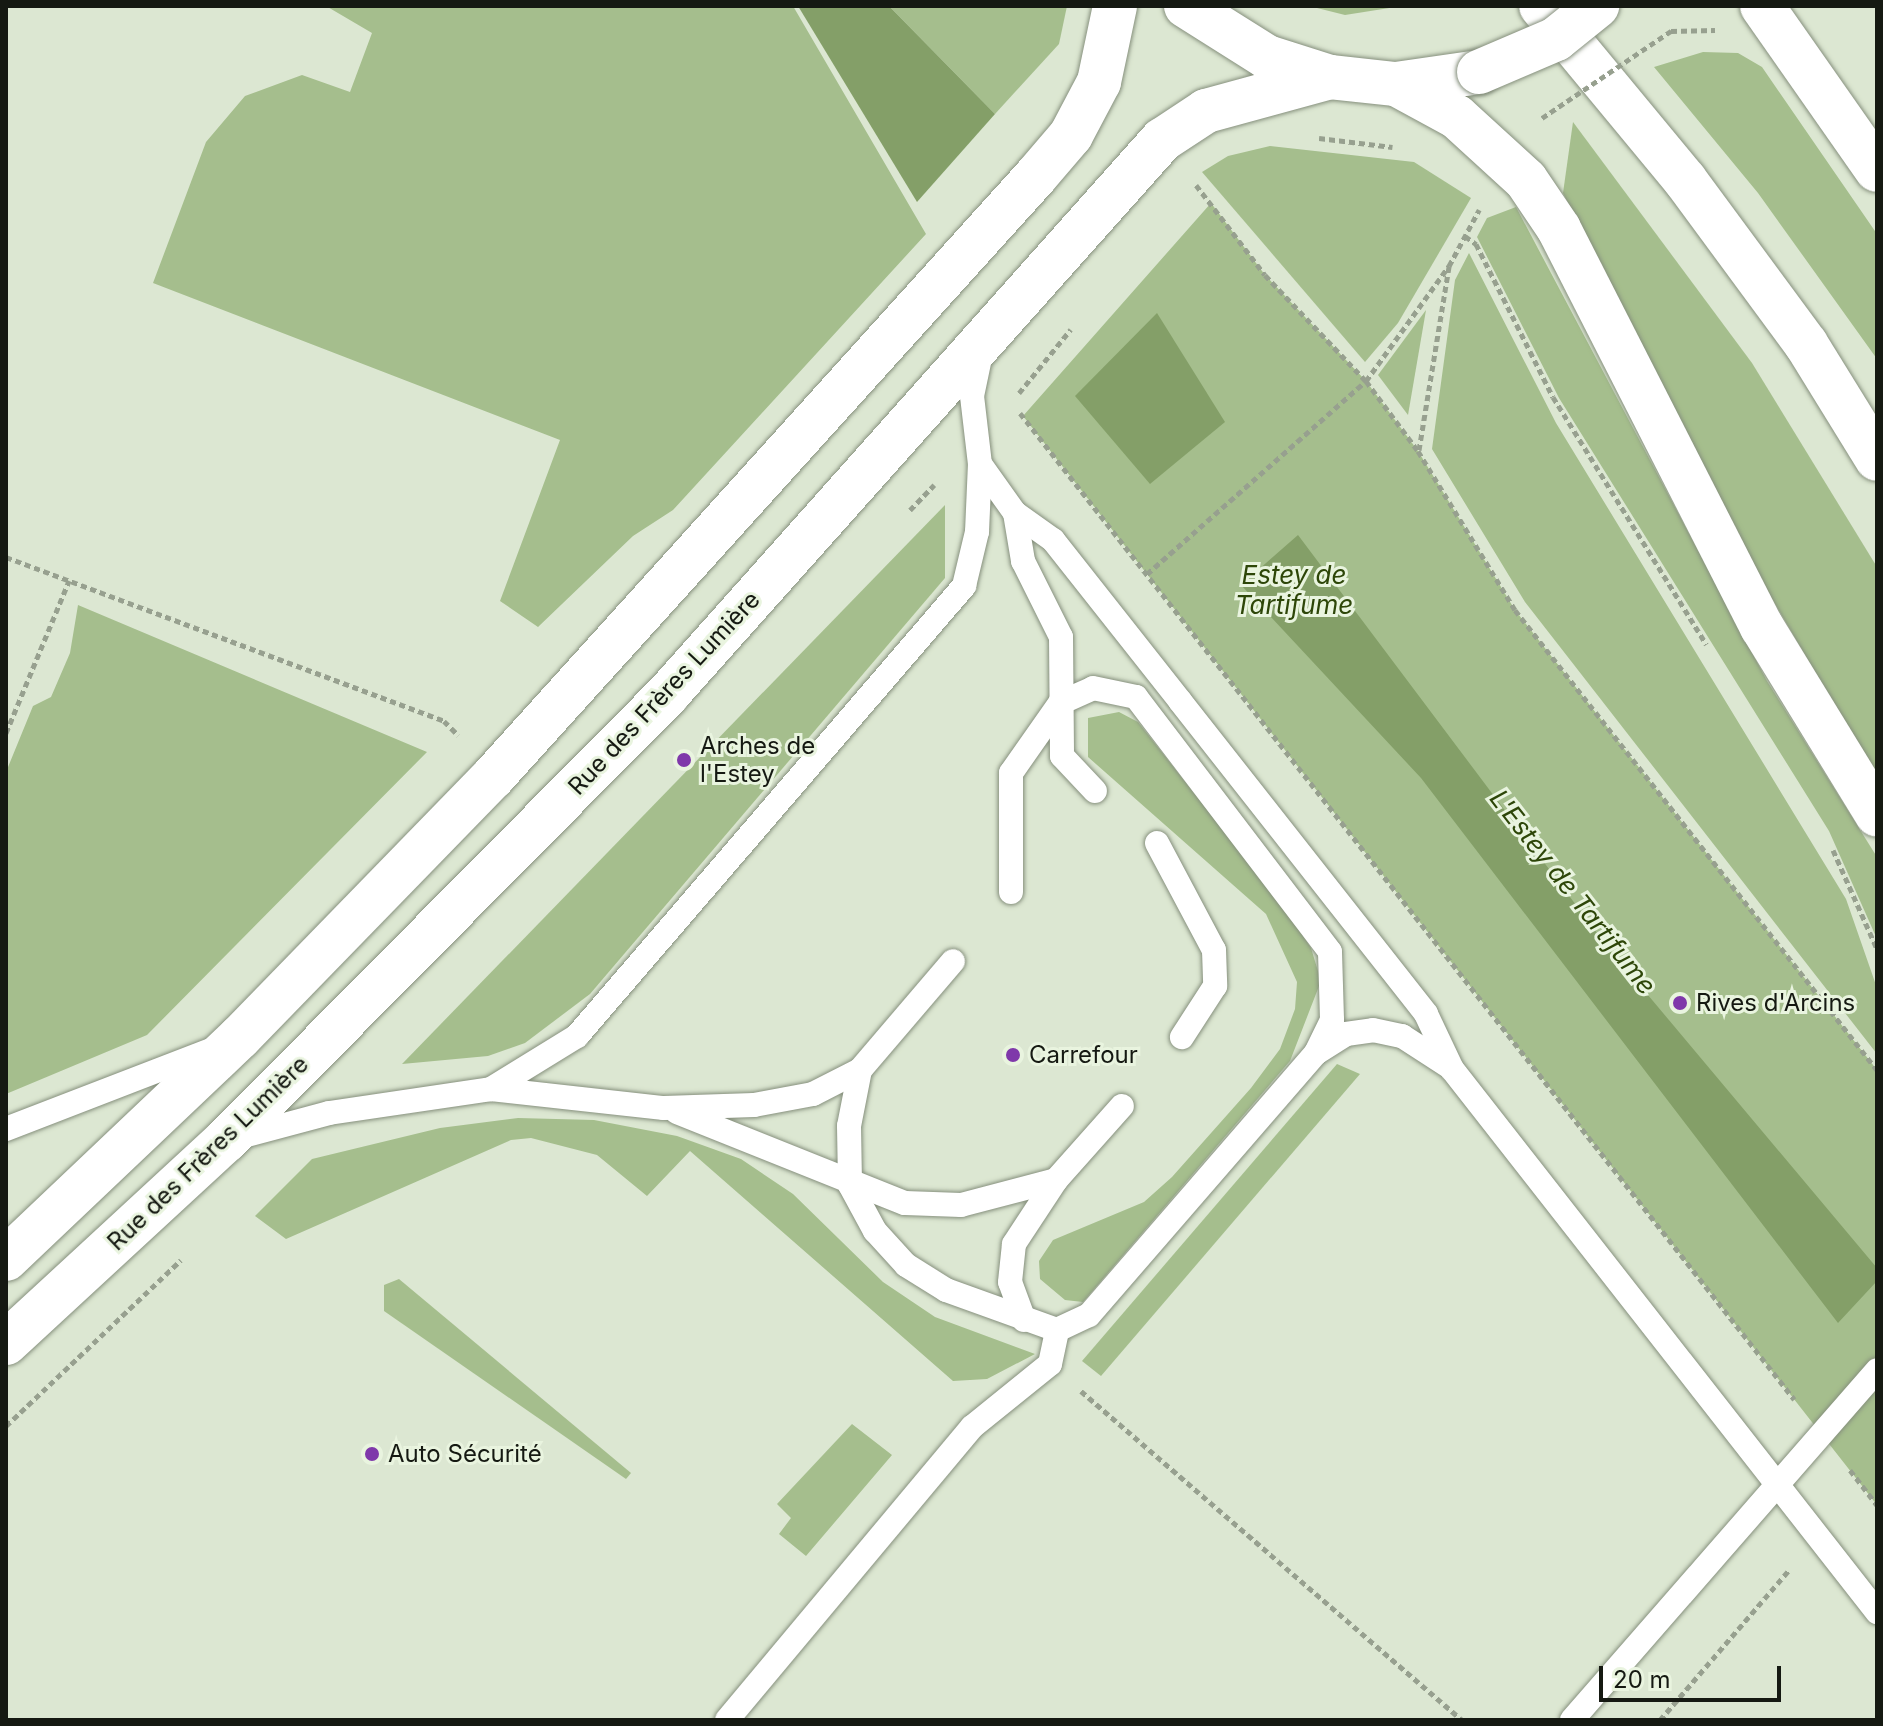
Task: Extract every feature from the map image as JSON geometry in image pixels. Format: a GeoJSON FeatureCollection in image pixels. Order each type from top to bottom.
{"type":"FeatureCollection","features":[{"type":"Feature","properties":{"kind":"main road"},"geometry":{"type":"LineString","coordinates":[[6,1259],[240,1037],[493,777],[1036,176],[1071,135],[1099,82],[1115,6]]}},
{"type":"Feature","properties":{"kind":"main road"},"geometry":{"type":"LineString","coordinates":[[1186,6],[1267,57],[1330,77],[1396,84],[1479,72],[1556,39],[1597,6]]}},
{"type":"Feature","properties":{"kind":"main road"},"geometry":{"type":"LineString","coordinates":[[1541,6],[1685,180],[1806,344],[1877,459]]}},
{"type":"Feature","properties":{"kind":"main road"},"geometry":{"type":"LineString","coordinates":[[1762,6],[1877,170]]}},
{"type":"Feature","properties":{"kind":"main road","name":"Rue des Frères Lumière"},"geometry":{"type":"LineString","coordinates":[[6,1343],[226,1140],[667,695],[1162,140],[1206,111],[1330,77]]}},
{"type":"Feature","properties":{"kind":"main road"},"geometry":{"type":"LineString","coordinates":[[1396,84],[1457,117],[1526,180],[1559,229],[1762,627],[1877,815]]}},
{"type":"Feature","properties":{"kind":"lane"},"geometry":{"type":"LineString","coordinates":[[491,1089],[555,1055],[585,1027],[964,586],[974,558],[980,464],[972,396],[984,339]]}},
{"type":"Feature","properties":{"kind":"lane"},"geometry":{"type":"LineString","coordinates":[[980,464],[1015,513],[1053,540],[1426,1014],[1452,1069],[1877,1612]]}},
{"type":"Feature","properties":{"kind":"lane"},"geometry":{"type":"LineString","coordinates":[[1015,513],[1023,561],[1061,637],[1067,664],[1060,703],[1062,756],[1095,791]]}},
{"type":"Feature","properties":{"kind":"lane"},"geometry":{"type":"LineString","coordinates":[[860,1070],[849,1126],[850,1185],[906,1265],[986,1309],[1057,1330],[1089,1315],[1316,1053],[1332,1020],[1335,980],[1330,952],[1304,910],[1136,697],[1093,688],[1060,703],[1011,773],[1011,892]]}},
{"type":"Feature","properties":{"kind":"lane"},"geometry":{"type":"LineString","coordinates":[[1157,843],[1214,950],[1215,986],[1182,1037]]}},
{"type":"Feature","properties":{"kind":"lane"},"geometry":{"type":"LineString","coordinates":[[226,1140],[329,1113],[491,1089],[664,1108],[813,1094],[860,1070],[953,961]]}},
{"type":"Feature","properties":{"kind":"lane"},"geometry":{"type":"LineString","coordinates":[[1316,1053],[1346,1034],[1373,1030],[1402,1036],[1452,1069]]}},
{"type":"Feature","properties":{"kind":"lane"},"geometry":{"type":"LineString","coordinates":[[6,1129],[240,1037]]}},
{"type":"Feature","properties":{"kind":"lane"},"geometry":{"type":"LineString","coordinates":[[1024,1320],[1010,1282],[1014,1244],[1056,1180],[1122,1106]]}},
{"type":"Feature","properties":{"kind":"lane"},"geometry":{"type":"LineString","coordinates":[[664,1108],[850,1185],[905,1203],[961,1205],[1056,1180]]}},
{"type":"Feature","properties":{"kind":"lane"},"geometry":{"type":"LineString","coordinates":[[727,1720],[972,1427],[1050,1364],[1057,1330]]}},
{"type":"Feature","properties":{"kind":"lane"},"geometry":{"type":"LineString","coordinates":[[1572,1720],[1877,1370]]}},
{"type":"Feature","properties":{"kind":"path"},"geometry":{"type":"LineString","coordinates":[[1542,118],[1671,31]]}},
{"type":"Feature","properties":{"kind":"path"},"geometry":{"type":"LineString","coordinates":[[1162,140],[1265,275],[1366,381],[1418,451],[1515,610],[1877,1070]]}},
{"type":"Feature","properties":{"kind":"path"},"geometry":{"type":"LineString","coordinates":[[1147,574],[1366,381],[1449,266],[1489,202]]}},
{"type":"Feature","properties":{"kind":"path"},"geometry":{"type":"LineString","coordinates":[[1465,236],[1476,244],[1553,397],[1712,654]]}},
{"type":"Feature","properties":{"kind":"path"},"geometry":{"type":"LineString","coordinates":[[1418,451],[1449,266]]}},
{"type":"Feature","properties":{"kind":"path"},"geometry":{"type":"LineString","coordinates":[[1011,404],[1877,1505]]}},
{"type":"Feature","properties":{"kind":"path"},"geometry":{"type":"LineString","coordinates":[[6,557],[444,721],[462,739]]}},
{"type":"Feature","properties":{"kind":"path"},"geometry":{"type":"LineString","coordinates":[[6,733],[69,581]]}},
{"type":"Feature","properties":{"kind":"path"},"geometry":{"type":"LineString","coordinates":[[1827,840],[1877,949]]}},
{"type":"Feature","properties":{"kind":"path"},"geometry":{"type":"LineString","coordinates":[[1050,1364],[1462,1720]]}},
{"type":"Feature","properties":{"kind":"path"},"geometry":{"type":"LineString","coordinates":[[1660,1720],[1801,1556],[1809,1527],[1858,1458]]}},
{"type":"Feature","properties":{"kind":"shaded area"},"geometry":{"type":"Polygon","coordinates":[[[326,6],[793,6],[926,234],[673,510],[633,536],[538,627],[500,601],[560,440],[153,283],[206,142],[245,96],[302,75],[350,92],[372,33],[326,6]]]}},
{"type":"Feature","properties":{"kind":"shaded area"},"geometry":{"type":"Polygon","coordinates":[[[889,6],[1067,6],[1059,44],[995,114],[889,6]]]}},
{"type":"Feature","properties":{"kind":"shaded area"},"geometry":{"type":"Polygon","coordinates":[[[1309,6],[1402,6],[1345,15],[1309,6]]]}},
{"type":"Feature","properties":{"kind":"shaded area"},"geometry":{"type":"Polygon","coordinates":[[[1703,52],[1738,53],[1762,67],[1877,234],[1877,359],[1758,193],[1654,67],[1703,52]]]}},
{"type":"Feature","properties":{"kind":"shaded area"},"geometry":{"type":"Polygon","coordinates":[[[1573,122],[1752,363],[1877,567],[1877,778],[1767,590],[1563,193],[1573,122]]]}},
{"type":"Feature","properties":{"kind":"shaded area"},"geometry":{"type":"Polygon","coordinates":[[[1270,146],[1414,162],[1471,198],[1398,323],[1365,362],[1202,172],[1228,156],[1270,146]]]}},
{"type":"Feature","properties":{"kind":"shaded area"},"geometry":{"type":"Polygon","coordinates":[[[1211,203],[1265,275],[1366,381],[1418,451],[1515,610],[1877,1070],[1877,1505],[1023,416],[1211,203]]]}},
{"type":"Feature","properties":{"kind":"shaded area"},"geometry":{"type":"Polygon","coordinates":[[[1516,207],[1767,681],[1877,857],[1877,939],[1829,831],[1559,398],[1477,237],[1487,218],[1516,207]]]}},
{"type":"Feature","properties":{"kind":"shaded area"},"geometry":{"type":"Polygon","coordinates":[[[1469,253],[1556,423],[1846,899],[1877,988],[1877,1054],[1525,602],[1432,449],[1455,280],[1469,253]]]}},
{"type":"Feature","properties":{"kind":"shaded area"},"geometry":{"type":"Polygon","coordinates":[[[1426,310],[1408,415],[1378,375],[1426,310]]]}},
{"type":"Feature","properties":{"kind":"shaded area"},"geometry":{"type":"Polygon","coordinates":[[[945,505],[945,578],[590,994],[525,1043],[488,1056],[402,1064],[945,505]]]}},
{"type":"Feature","properties":{"kind":"shaded area"},"geometry":{"type":"Polygon","coordinates":[[[78,605],[427,752],[147,1035],[6,1094],[6,772],[33,706],[51,697],[70,653],[78,605]]]}},
{"type":"Feature","properties":{"kind":"shaded area"},"geometry":{"type":"Polygon","coordinates":[[[1119,712],[1138,722],[1286,910],[1311,948],[1321,981],[1290,1061],[1083,1302],[1065,1300],[1040,1279],[1039,1261],[1053,1240],[1144,1202],[1172,1177],[1251,1088],[1280,1049],[1295,1009],[1297,982],[1266,914],[1088,757],[1088,718],[1119,712]]]}},
{"type":"Feature","properties":{"kind":"shaded area"},"geometry":{"type":"Polygon","coordinates":[[[1337,1064],[1360,1074],[1101,1376],[1082,1361],[1337,1064]]]}},
{"type":"Feature","properties":{"kind":"shaded area"},"geometry":{"type":"Polygon","coordinates":[[[518,1118],[594,1120],[677,1136],[741,1159],[793,1194],[883,1282],[935,1317],[1035,1354],[987,1379],[953,1381],[690,1151],[647,1196],[597,1155],[531,1138],[511,1140],[286,1239],[255,1216],[312,1159],[440,1128],[518,1118]]]}},
{"type":"Feature","properties":{"kind":"shaded area"},"geometry":{"type":"Polygon","coordinates":[[[399,1279],[631,1473],[626,1479],[384,1311],[384,1285],[399,1279]]]}},
{"type":"Feature","properties":{"kind":"shaded area"},"geometry":{"type":"Polygon","coordinates":[[[852,1424],[892,1455],[806,1556],[779,1534],[791,1518],[777,1504],[852,1424]]]}},
{"type":"Feature","properties":{"kind":"water"},"geometry":{"type":"Polygon","coordinates":[[[798,6],[889,6],[995,114],[917,202],[798,6]]]}},
{"type":"Feature","properties":{"kind":"water"},"geometry":{"type":"Polygon","coordinates":[[[1157,313],[1225,422],[1150,484],[1075,396],[1157,313]]]}},
{"type":"Feature","properties":{"kind":"water","name":"Estey de Tartifume"},"geometry":{"type":"Polygon","coordinates":[[[1298,535],[1606,945],[1877,1268],[1877,1281],[1838,1323],[1421,778],[1241,585],[1298,535]]]}},
{"type":"Feature","properties":{"kind":"place","name":"Arches de l'Estey"},"geometry":{"type":"Point","coordinates":[684,760]}},
{"type":"Feature","properties":{"kind":"place","name":"Rives d'Arcins"},"geometry":{"type":"Point","coordinates":[1680,1003]}},
{"type":"Feature","properties":{"kind":"place","name":"Carrefour"},"geometry":{"type":"Point","coordinates":[1013,1055]}},
{"type":"Feature","properties":{"kind":"place","name":"Auto Sécurité"},"geometry":{"type":"Point","coordinates":[372,1454]}},
{"type":"Feature","properties":{"kind":"water label","name":"L'Estey de Tartifume"},"geometry":{"type":"Point","coordinates":[1573,892]}}]}
